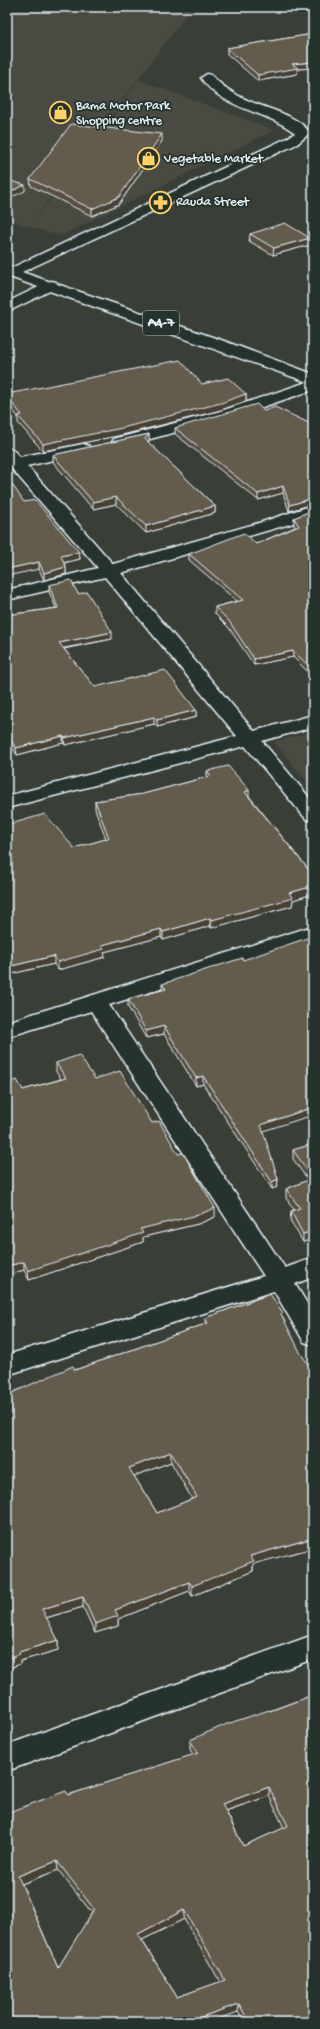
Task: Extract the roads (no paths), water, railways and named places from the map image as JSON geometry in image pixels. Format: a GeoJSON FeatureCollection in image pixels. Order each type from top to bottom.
{"type":"FeatureCollection","features":[{"type":"Feature","properties":{"kind":"main road"},"geometry":{"type":"LineString","coordinates":[[207,78],[216,89],[248,106],[308,131]]}},
{"type":"Feature","properties":{"kind":"main road"},"geometry":{"type":"LineString","coordinates":[[26,265],[292,141],[308,131]]}},
{"type":"Feature","properties":{"kind":"main road","name":"A4-7"},"geometry":{"type":"LineString","coordinates":[[8,269],[26,265],[313,364]]}},
{"type":"Feature","properties":{"kind":"main road","name":"A4-7"},"geometry":{"type":"LineString","coordinates":[[8,269],[313,379]]}},
{"type":"Feature","properties":{"kind":"main road"},"geometry":{"type":"LineString","coordinates":[[7,308],[51,285]]}},
{"type":"Feature","properties":{"kind":"main road"},"geometry":{"type":"LineString","coordinates":[[261,360],[277,351]]}},
{"type":"Feature","properties":{"kind":"main road"},"geometry":{"type":"LineString","coordinates":[[10,460],[104,445],[227,414],[313,385]]}},
{"type":"Feature","properties":{"kind":"main road"},"geometry":{"type":"LineString","coordinates":[[10,460],[110,571],[313,815]]}},
{"type":"Feature","properties":{"kind":"main road"},"geometry":{"type":"LineString","coordinates":[[7,595],[110,571],[296,517],[313,510]]}},
{"type":"Feature","properties":{"kind":"main road"},"geometry":{"type":"LineString","coordinates":[[7,802],[250,739],[313,721]]}},
{"type":"Feature","properties":{"kind":"main road"},"geometry":{"type":"LineString","coordinates":[[7,1030],[313,932]]}},
{"type":"Feature","properties":{"kind":"main road"},"geometry":{"type":"LineString","coordinates":[[96,1002],[280,1280],[313,1335]]}},
{"type":"Feature","properties":{"kind":"main road"},"geometry":{"type":"LineString","coordinates":[[7,1365],[280,1280],[313,1267]]}},
{"type":"Feature","properties":{"kind":"main road"},"geometry":{"type":"LineString","coordinates":[[7,1758],[313,1646]]}},
{"type":"Feature","properties":{"kind":"place","name":"Bama Motor Park Shopping centre"},"geometry":{"type":"Point","coordinates":[60,113]}},
{"type":"Feature","properties":{"kind":"place","name":"Vegetable Market"},"geometry":{"type":"Point","coordinates":[149,159]}},
{"type":"Feature","properties":{"kind":"place","name":"Rauda Street"},"geometry":{"type":"Point","coordinates":[161,202]}}]}
